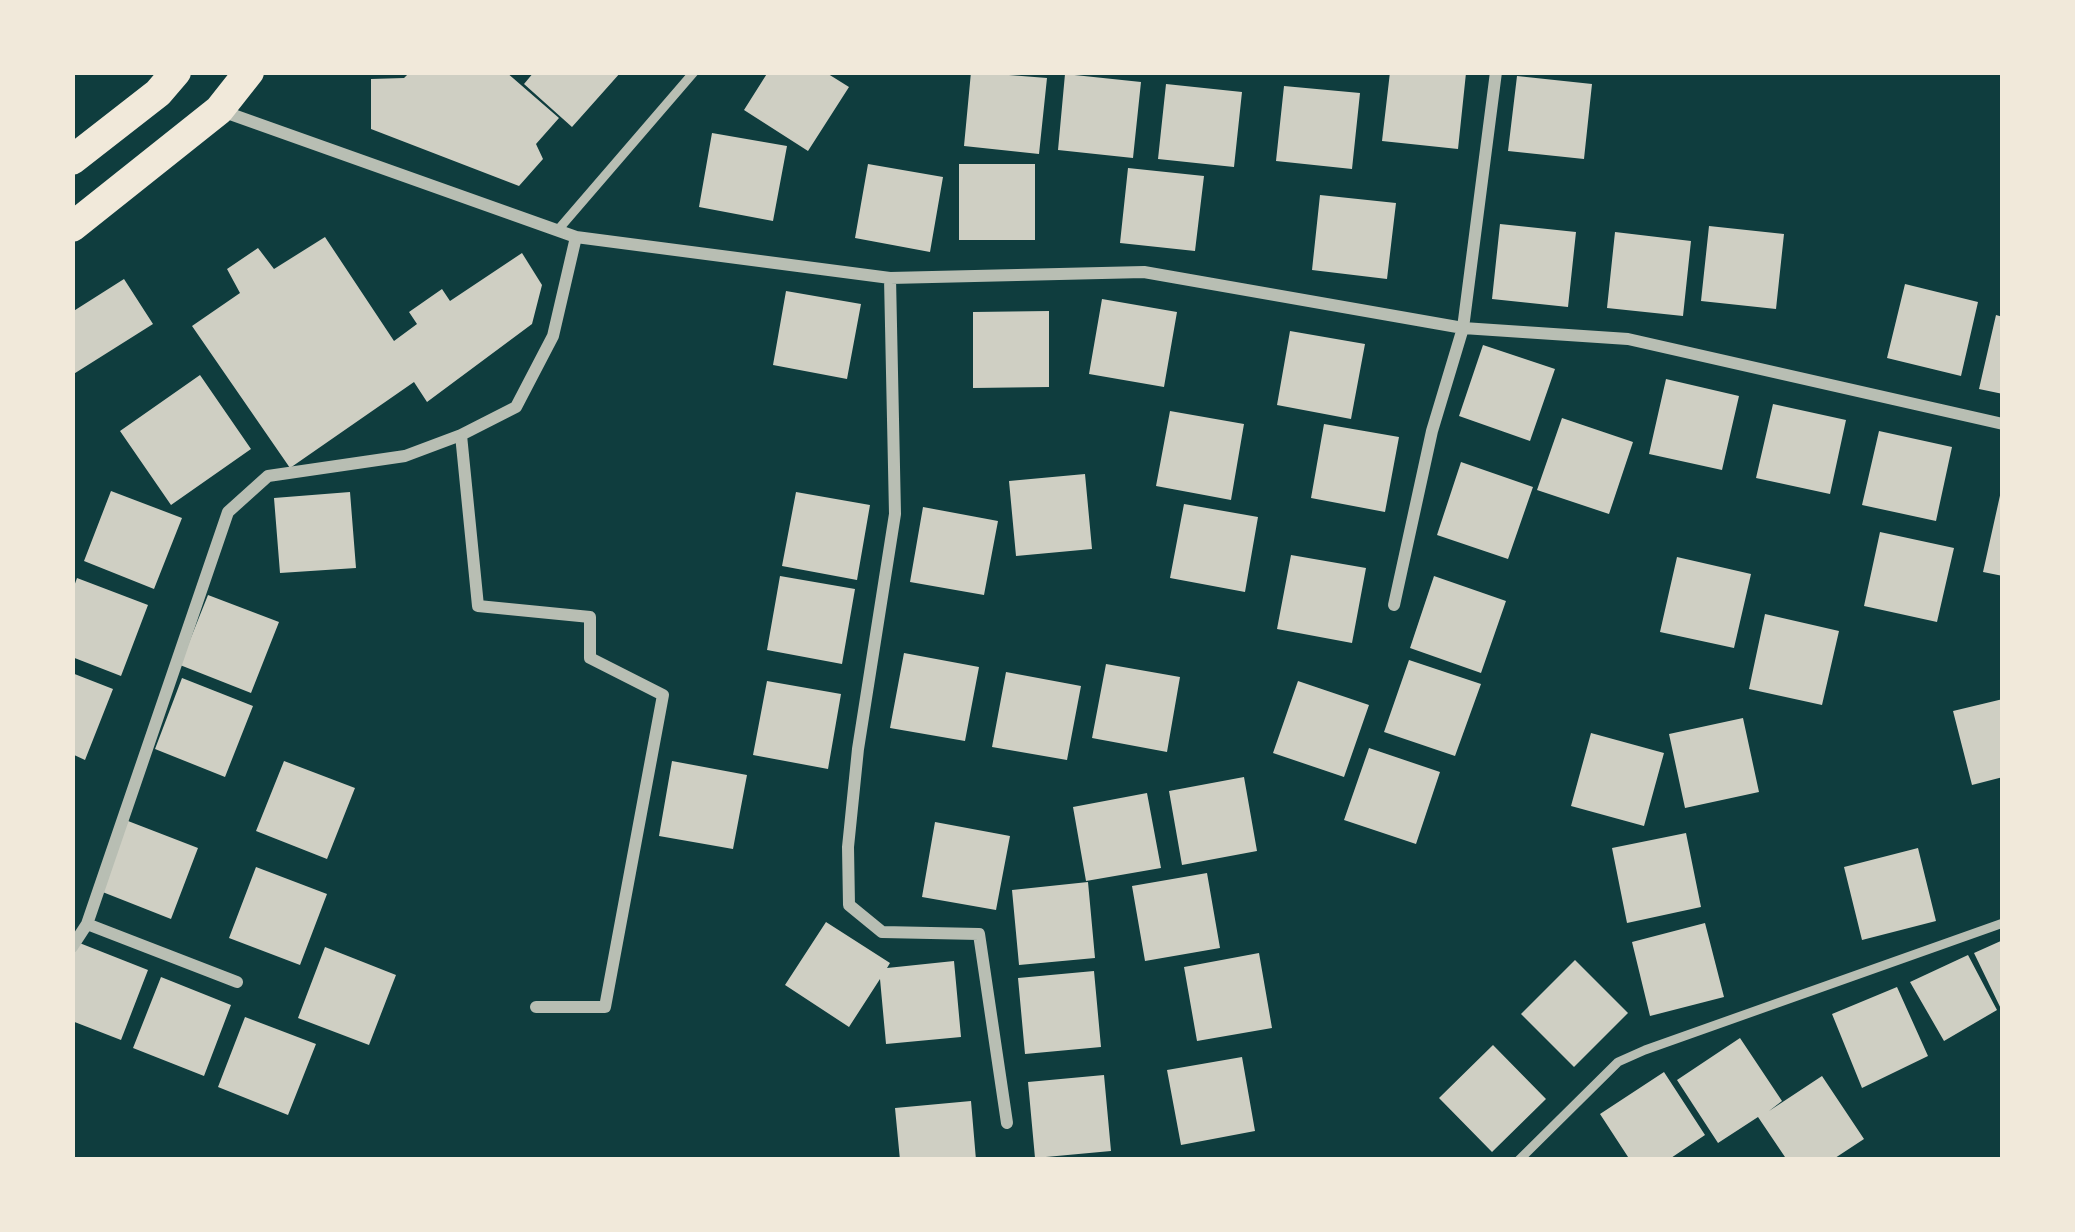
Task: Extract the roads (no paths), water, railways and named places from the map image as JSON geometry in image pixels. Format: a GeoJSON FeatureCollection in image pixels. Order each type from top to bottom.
{"type":"FeatureCollection","features":[{"type":"Feature","properties":{"kind":"main road"},"geometry":{"type":"LineString","coordinates":[[72,160],[158,93],[176,72]]}},
{"type":"Feature","properties":{"kind":"main road"},"geometry":{"type":"LineString","coordinates":[[72,226],[219,110],[249,72]]}},
{"type":"Feature","properties":{"kind":"street"},"geometry":{"type":"LineString","coordinates":[[1394,605],[1432,431],[1463,328],[1496,72]]}},
{"type":"Feature","properties":{"kind":"street"},"geometry":{"type":"LineString","coordinates":[[219,110],[575,237],[890,278],[1144,272],[1463,328],[1628,339],[2003,424]]}},
{"type":"Feature","properties":{"kind":"street"},"geometry":{"type":"LineString","coordinates":[[72,947],[87,924],[228,512],[268,476],[405,456],[461,435],[517,406],[554,336],[575,237]]}},
{"type":"Feature","properties":{"kind":"street"},"geometry":{"type":"LineString","coordinates":[[890,278],[895,514],[858,748],[848,847],[850,905],[882,932],[979,934],[1006,1123]]}},
{"type":"Feature","properties":{"kind":"street"},"geometry":{"type":"LineString","coordinates":[[461,435],[478,606],[590,617],[590,658],[663,695],[605,1007],[536,1006]]}},
{"type":"Feature","properties":{"kind":"street"},"geometry":{"type":"LineString","coordinates":[[87,924],[236,982]]}},
{"type":"Feature","properties":{"kind":"lane"},"geometry":{"type":"LineString","coordinates":[[557,231],[694,72]]}},
{"type":"Feature","properties":{"kind":"lane"},"geometry":{"type":"LineString","coordinates":[[1519,1160],[1618,1062],[2003,923]]}}]}
